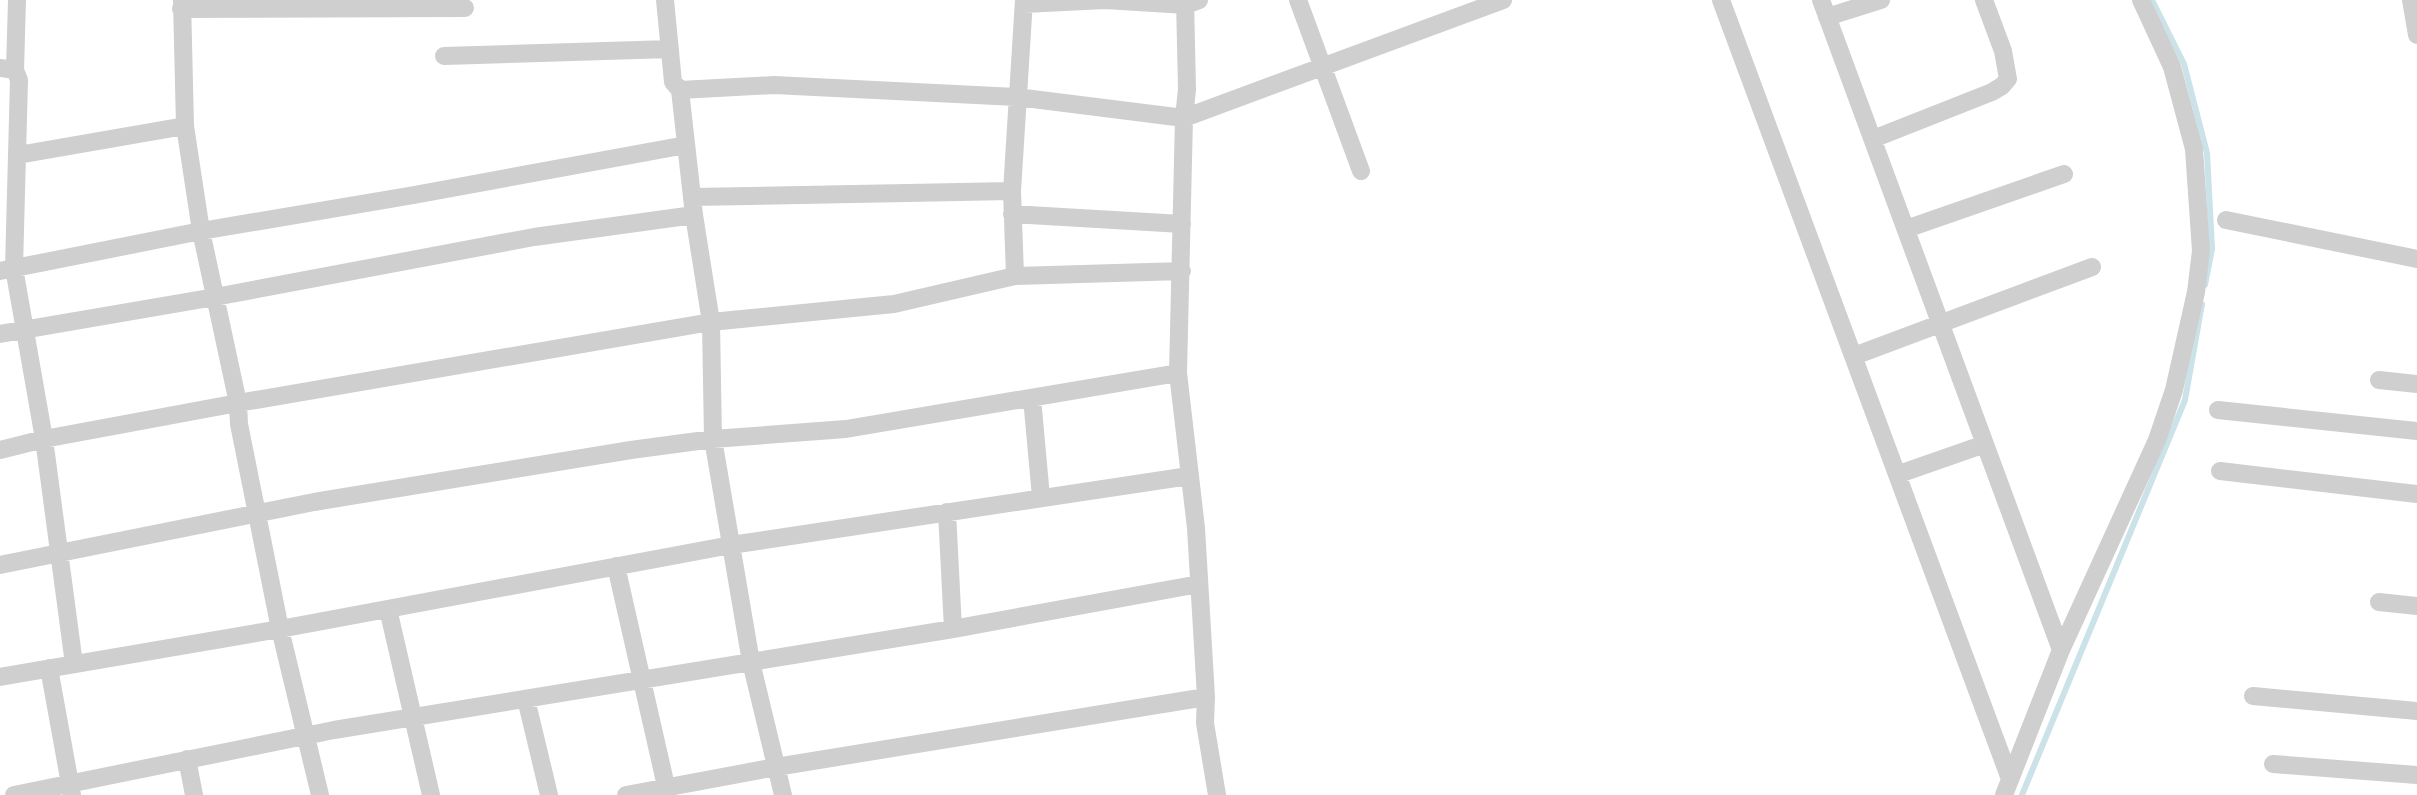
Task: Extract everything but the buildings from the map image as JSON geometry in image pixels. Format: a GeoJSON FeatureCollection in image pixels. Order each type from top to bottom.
{"type":"FeatureCollection","features":[{"type":"Feature","properties":{"kind":"street"},"geometry":{"type":"LineString","coordinates":[[17,0],[8,69],[20,88],[18,155],[7,270],[25,329],[44,439],[74,664]]}},
{"type":"Feature","properties":{"kind":"street"},"geometry":{"type":"LineString","coordinates":[[665,0],[672,82],[680,90],[694,215],[711,322],[713,439],[751,662],[783,795]]}},
{"type":"Feature","properties":{"kind":"street"},"geometry":{"type":"LineString","coordinates":[[1015,276],[1012,191],[1016,97],[1024,2],[1105,0],[1190,2],[1187,89],[1184,118],[1182,270],[1178,373],[1196,528],[1206,697],[1205,723],[1217,795]]}},
{"type":"Feature","properties":{"kind":"street"},"geometry":{"type":"LineString","coordinates":[[1298,0],[1361,171]]}},
{"type":"Feature","properties":{"kind":"street"},"geometry":{"type":"LineString","coordinates":[[680,90],[774,85],[1016,97],[1184,118],[1501,0]]}},
{"type":"Feature","properties":{"kind":"street"},"geometry":{"type":"LineString","coordinates":[[1721,0],[1899,474],[2007,787]]}},
{"type":"Feature","properties":{"kind":"street"},"geometry":{"type":"LineString","coordinates":[[1821,0],[2061,650]]}},
{"type":"Feature","properties":{"kind":"street"},"geometry":{"type":"LineString","coordinates":[[1828,17],[1881,0]]}},
{"type":"Feature","properties":{"kind":"street"},"geometry":{"type":"LineString","coordinates":[[1873,139],[1992,92],[2002,86],[2008,79],[2004,57],[1984,0]]}},
{"type":"Feature","properties":{"kind":"street"},"geometry":{"type":"LineString","coordinates":[[2007,787],[2061,650],[2157,440],[2174,390],[2196,292],[2201,251],[2194,149],[2172,67],[2141,0]]}},
{"type":"Feature","properties":{"kind":"street"},"geometry":{"type":"LineString","coordinates":[[2412,0],[2417,34]]}},
{"type":"Feature","properties":{"kind":"street"},"geometry":{"type":"LineString","coordinates":[[320,795],[280,629],[239,424],[238,403],[201,230],[185,126],[182,5],[413,4],[465,8]]}},
{"type":"Feature","properties":{"kind":"street"},"geometry":{"type":"LineString","coordinates":[[444,56],[670,49]]}},
{"type":"Feature","properties":{"kind":"street"},"geometry":{"type":"LineString","coordinates":[[18,155],[185,126]]}},
{"type":"Feature","properties":{"kind":"street"},"geometry":{"type":"LineString","coordinates":[[7,270],[201,230],[414,195],[686,145]]}},
{"type":"Feature","properties":{"kind":"street"},"geometry":{"type":"LineString","coordinates":[[1906,229],[2064,174]]}},
{"type":"Feature","properties":{"kind":"street"},"geometry":{"type":"LineString","coordinates":[[692,197],[1012,191]]}},
{"type":"Feature","properties":{"kind":"street"},"geometry":{"type":"LineString","coordinates":[[1012,214],[1182,224]]}},
{"type":"Feature","properties":{"kind":"street"},"geometry":{"type":"LineString","coordinates":[[0,334],[215,297],[534,237],[694,215]]}},
{"type":"Feature","properties":{"kind":"street"},"geometry":{"type":"LineString","coordinates":[[2226,220],[2417,259]]}},
{"type":"Feature","properties":{"kind":"street"},"geometry":{"type":"LineString","coordinates":[[1854,356],[1941,325],[2092,267]]}},
{"type":"Feature","properties":{"kind":"street"},"geometry":{"type":"LineString","coordinates":[[0,450],[44,439],[238,403],[711,322],[894,304],[1015,276],[1182,270]]}},
{"type":"Feature","properties":{"kind":"street"},"geometry":{"type":"LineString","coordinates":[[0,565],[60,551],[314,502],[623,451],[713,439],[846,429],[1178,373]]}},
{"type":"Feature","properties":{"kind":"street"},"geometry":{"type":"LineString","coordinates":[[2379,380],[2417,384]]}},
{"type":"Feature","properties":{"kind":"street"},"geometry":{"type":"LineString","coordinates":[[1032,398],[1042,498]]}},
{"type":"Feature","properties":{"kind":"street"},"geometry":{"type":"LineString","coordinates":[[2218,410],[2417,431]]}},
{"type":"Feature","properties":{"kind":"street"},"geometry":{"type":"LineString","coordinates":[[1899,474],[1985,444]]}},
{"type":"Feature","properties":{"kind":"street"},"geometry":{"type":"LineString","coordinates":[[2220,471],[2417,494]]}},
{"type":"Feature","properties":{"kind":"street"},"geometry":{"type":"LineString","coordinates":[[0,677],[280,629],[731,545],[1189,476]]}},
{"type":"Feature","properties":{"kind":"street"},"geometry":{"type":"LineString","coordinates":[[947,512],[952,629]]}},
{"type":"Feature","properties":{"kind":"street"},"geometry":{"type":"LineString","coordinates":[[616,566],[668,791]]}},
{"type":"Feature","properties":{"kind":"street"},"geometry":{"type":"LineString","coordinates":[[14,795],[71,789],[187,759],[305,736],[526,698],[952,629],[1199,584]]}},
{"type":"Feature","properties":{"kind":"street"},"geometry":{"type":"LineString","coordinates":[[2379,602],[2417,606]]}},
{"type":"Feature","properties":{"kind":"street"},"geometry":{"type":"LineString","coordinates":[[388,609],[431,795]]}},
{"type":"Feature","properties":{"kind":"street"},"geometry":{"type":"LineString","coordinates":[[49,668],[71,789]]}},
{"type":"Feature","properties":{"kind":"street"},"geometry":{"type":"LineString","coordinates":[[2253,696],[2417,712]]}},
{"type":"Feature","properties":{"kind":"street"},"geometry":{"type":"LineString","coordinates":[[626,795],[668,791],[776,767],[1206,697]]}},
{"type":"Feature","properties":{"kind":"street"},"geometry":{"type":"LineString","coordinates":[[526,698],[549,795]]}},
{"type":"Feature","properties":{"kind":"street"},"geometry":{"type":"LineString","coordinates":[[187,759],[194,795]]}},
{"type":"Feature","properties":{"kind":"street"},"geometry":{"type":"LineString","coordinates":[[2273,764],[2417,776]]}},
{"type":"Feature","properties":{"kind":"waterway"},"geometry":{"type":"LineString","coordinates":[[2152,0],[2184,64],[2207,153],[2212,249],[2205,285]]}},
{"type":"Feature","properties":{"kind":"waterway"},"geometry":{"type":"LineString","coordinates":[[2022,795],[2185,400],[2202,304]]}}]}
